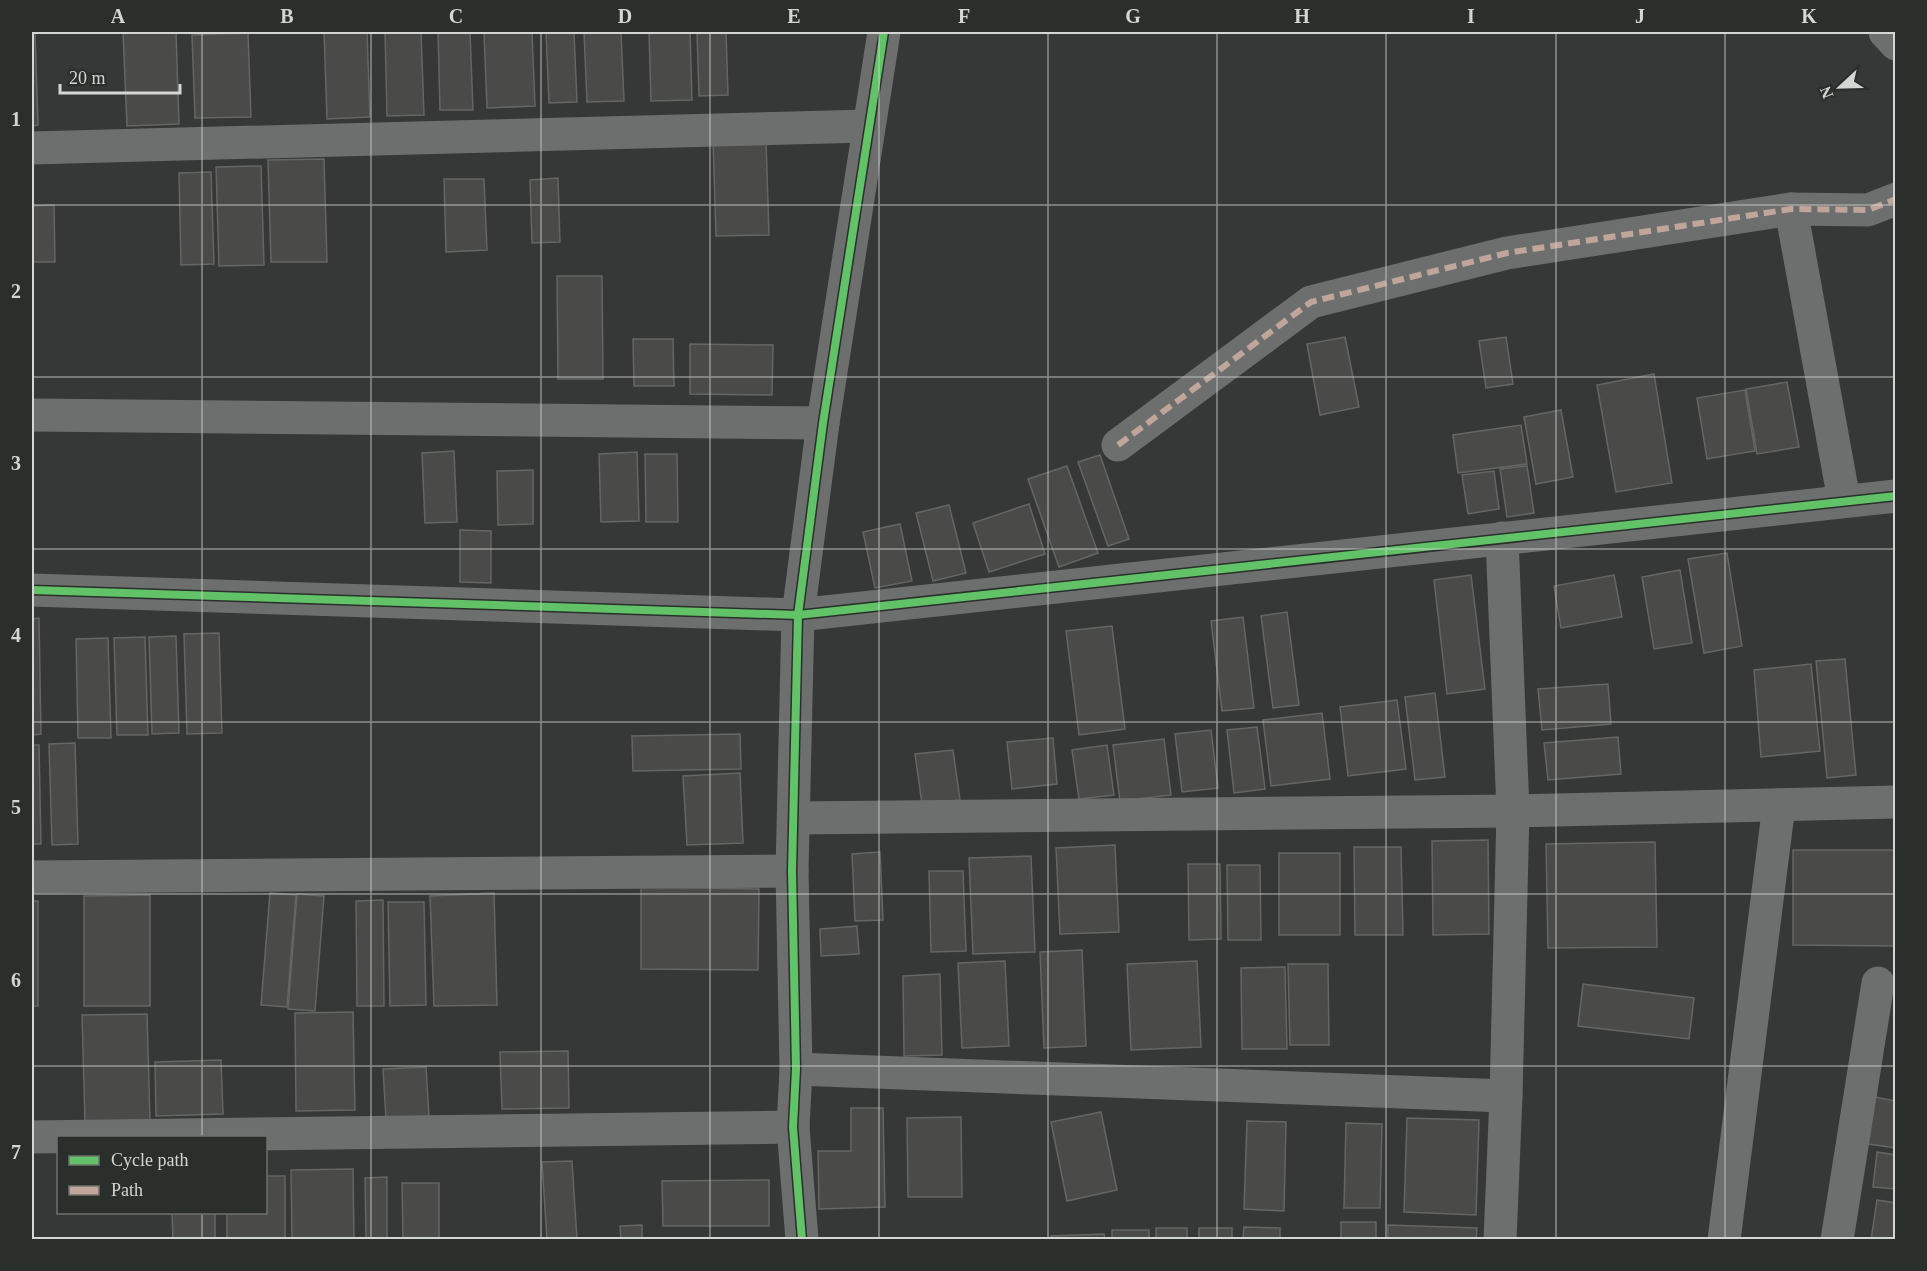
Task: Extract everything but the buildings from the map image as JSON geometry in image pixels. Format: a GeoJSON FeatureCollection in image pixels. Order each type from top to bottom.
{"type":"FeatureCollection","features":[{"type":"Feature","properties":{"kind":"main road"},"geometry":{"type":"LineString","coordinates":[[1885,32],[1896,44]]}},
{"type":"Feature","properties":{"kind":"street"},"geometry":{"type":"LineString","coordinates":[[802,1239],[793,1127],[796,1069],[792,871],[798,615],[823,423],[884,32]]}},
{"type":"Feature","properties":{"kind":"street"},"geometry":{"type":"LineString","coordinates":[[32,148],[868,126]]}},
{"type":"Feature","properties":{"kind":"street"},"geometry":{"type":"LineString","coordinates":[[1118,445],[1311,302],[1507,253],[1791,209],[1868,210],[1896,199]]}},
{"type":"Feature","properties":{"kind":"street"},"geometry":{"type":"LineString","coordinates":[[1791,209],[1844,500]]}},
{"type":"Feature","properties":{"kind":"street"},"geometry":{"type":"LineString","coordinates":[[32,415],[823,423]]}},
{"type":"Feature","properties":{"kind":"street"},"geometry":{"type":"LineString","coordinates":[[32,590],[798,615],[1896,496]]}},
{"type":"Feature","properties":{"kind":"street"},"geometry":{"type":"LineString","coordinates":[[1500,1239],[1513,811],[1502,538]]}},
{"type":"Feature","properties":{"kind":"street"},"geometry":{"type":"LineString","coordinates":[[794,818],[1513,811],[1896,802]]}},
{"type":"Feature","properties":{"kind":"street"},"geometry":{"type":"LineString","coordinates":[[1724,1239],[1779,805]]}},
{"type":"Feature","properties":{"kind":"street"},"geometry":{"type":"LineString","coordinates":[[32,878],[792,871]]}},
{"type":"Feature","properties":{"kind":"street"},"geometry":{"type":"LineString","coordinates":[[1837,1239],[1878,983]]}},
{"type":"Feature","properties":{"kind":"street"},"geometry":{"type":"LineString","coordinates":[[796,1069],[1506,1096]]}},
{"type":"Feature","properties":{"kind":"street"},"geometry":{"type":"LineString","coordinates":[[108,1136],[793,1127]]}},
{"type":"Feature","properties":{"kind":"street"},"geometry":{"type":"LineString","coordinates":[[32,1137],[57,1137]]}},
{"type":"Feature","properties":{"kind":"marked path"},"geometry":{"type":"LineString","coordinates":[[1118,445],[1311,302],[1507,253],[1791,209],[1868,210],[1896,199]]}},
{"type":"Feature","properties":{"kind":"cycle path"},"geometry":{"type":"LineString","coordinates":[[802,1240],[793,1127],[796,1069],[792,871],[798,615],[823,423],[884,32]]}},
{"type":"Feature","properties":{"kind":"cycle path"},"geometry":{"type":"LineString","coordinates":[[32,590],[798,615],[1896,496]]}}]}
